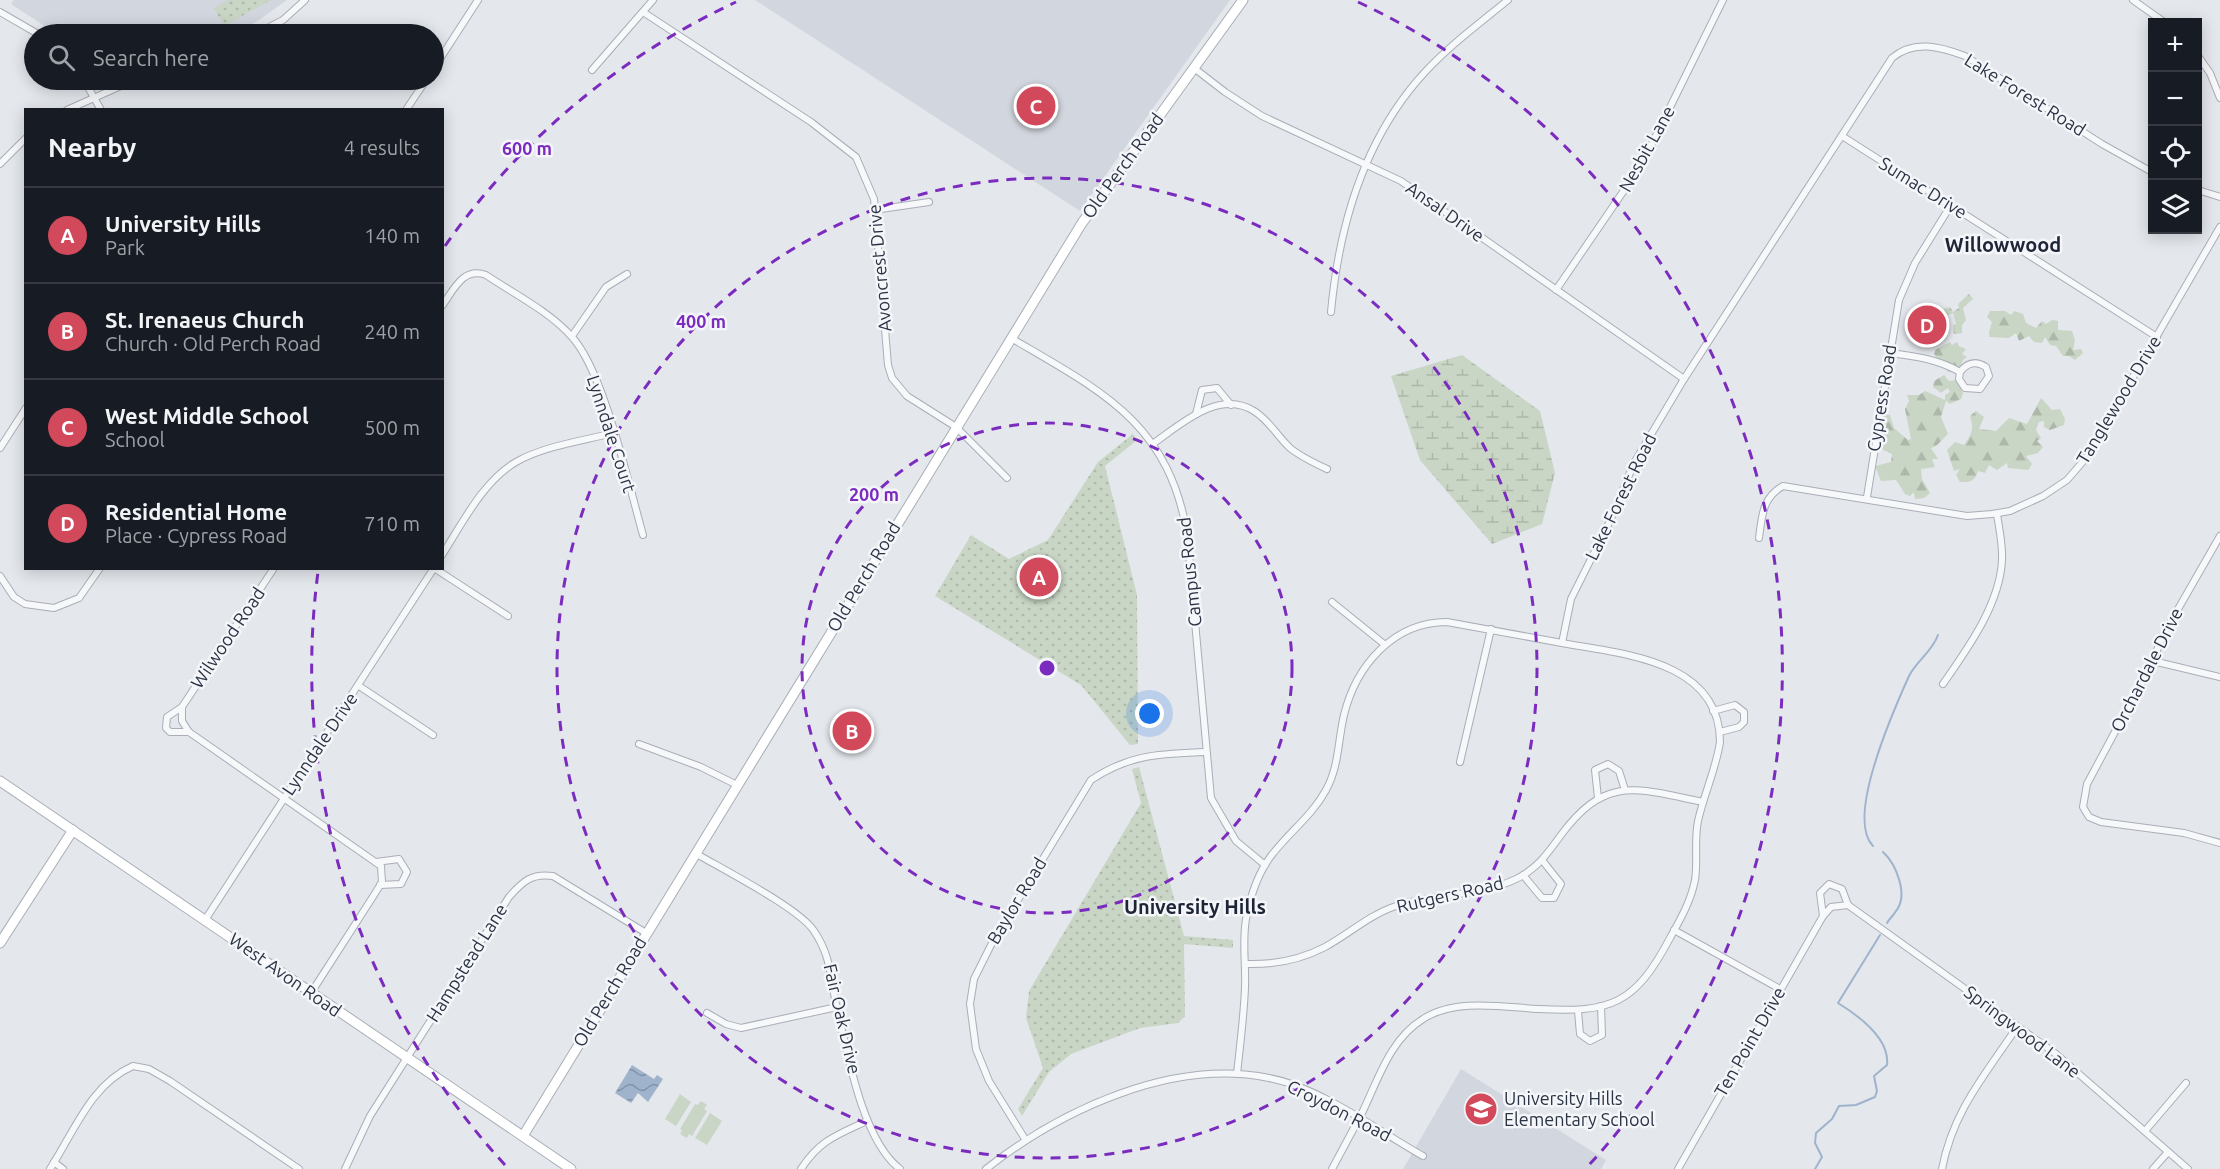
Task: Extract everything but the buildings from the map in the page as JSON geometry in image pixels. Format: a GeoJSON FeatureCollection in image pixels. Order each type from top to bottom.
{"type":"FeatureCollection","features":[{"type":"Feature","properties":{"kind":"street"},"geometry":{"type":"LineString","coordinates":[[275,24],[305,0]]}},
{"type":"Feature","properties":{"kind":"street"},"geometry":{"type":"LineString","coordinates":[[444,53],[478,0]]}},
{"type":"Feature","properties":{"kind":"street"},"geometry":{"type":"LineString","coordinates":[[592,70],[653,0]]}},
{"type":"Feature","properties":{"kind":"street","name":"Old Perch Road"},"geometry":{"type":"LineString","coordinates":[[523,1136],[1082,223],[1243,0]]}},
{"type":"Feature","properties":{"kind":"street"},"geometry":{"type":"LineString","coordinates":[[1331,312],[1347,212],[1366,164],[1392,116],[1424,73],[1508,0]]}},
{"type":"Feature","properties":{"kind":"street","name":"Nesbit Lane"},"geometry":{"type":"LineString","coordinates":[[1556,290],[1642,164],[1723,0]]}},
{"type":"Feature","properties":{"kind":"street"},"geometry":{"type":"LineString","coordinates":[[2133,0],[2158,18]]}},
{"type":"Feature","properties":{"kind":"street"},"geometry":{"type":"LineString","coordinates":[[0,12],[24,26]]}},
{"type":"Feature","properties":{"kind":"street","name":"Avoncrest Drive"},"geometry":{"type":"LineString","coordinates":[[643,12],[838,142],[856,157],[874,199],[888,365],[892,378],[907,396],[956,427],[1007,478]]}},
{"type":"Feature","properties":{"kind":"street","name":"Lake Forest Road"},"geometry":{"type":"LineString","coordinates":[[1562,643],[1571,599],[1610,521],[1634,463],[1684,379],[1892,58],[1913,46],[1942,48],[1978,62],[2102,144],[2148,170]]}},
{"type":"Feature","properties":{"kind":"street"},"geometry":{"type":"LineString","coordinates":[[2202,62],[2210,73],[2220,98]]}},
{"type":"Feature","properties":{"kind":"street","name":"Ansal Drive"},"geometry":{"type":"LineString","coordinates":[[1194,68],[1262,116],[1401,181],[1684,379]]}},
{"type":"Feature","properties":{"kind":"street"},"geometry":{"type":"LineString","coordinates":[[90,90],[100,108]]}},
{"type":"Feature","properties":{"kind":"street"},"geometry":{"type":"LineString","coordinates":[[71,108],[109,90]]}},
{"type":"Feature","properties":{"kind":"street"},"geometry":{"type":"LineString","coordinates":[[407,108],[419,90]]}},
{"type":"Feature","properties":{"kind":"street","name":"Sumac Drive"},"geometry":{"type":"LineString","coordinates":[[1842,136],[2157,337]]}},
{"type":"Feature","properties":{"kind":"street"},"geometry":{"type":"LineString","coordinates":[[0,164],[24,140]]}},
{"type":"Feature","properties":{"kind":"street"},"geometry":{"type":"LineString","coordinates":[[2202,191],[2220,197]]}},
{"type":"Feature","properties":{"kind":"street"},"geometry":{"type":"LineString","coordinates":[[874,210],[929,202]]}},
{"type":"Feature","properties":{"kind":"street","name":"Cypress Road"},"geometry":{"type":"LineString","coordinates":[[1867,497],[1899,300],[1907,281],[1951,205]]}},
{"type":"Feature","properties":{"kind":"street","name":"Tanglewood Drive"},"geometry":{"type":"LineString","coordinates":[[1759,538],[1762,509],[1773,492],[1782,486],[1867,497],[1967,516],[1997,514],[2028,504],[2067,480],[2086,458],[2220,227]]}},
{"type":"Feature","properties":{"kind":"street"},"geometry":{"type":"LineString","coordinates":[[444,303],[460,280],[470,272],[477,272],[486,275],[556,322],[572,336],[606,287],[627,274]]}},
{"type":"Feature","properties":{"kind":"street","name":"Lynndale Court"},"geometry":{"type":"LineString","coordinates":[[572,336],[591,370],[613,433],[643,535]]}},
{"type":"Feature","properties":{"kind":"street","name":"Campus Road"},"geometry":{"type":"LineString","coordinates":[[1011,338],[1095,389],[1130,416],[1154,443],[1169,469],[1182,500],[1188,533],[1210,798],[1236,841],[1265,865]]}},
{"type":"Feature","properties":{"kind":"street"},"geometry":{"type":"LineString","coordinates":[[1890,353],[1918,357],[1952,367],[1959,372]]}},
{"type":"Feature","properties":{"kind":"street"},"geometry":{"type":"LineString","coordinates":[[1975,362],[1986,367],[1989,376],[1980,389],[1975,390],[1965,388],[1959,379],[1959,372],[1975,362]]}},
{"type":"Feature","properties":{"kind":"street"},"geometry":{"type":"LineString","coordinates":[[1196,414],[1202,390],[1217,388],[1232,405]]}},
{"type":"Feature","properties":{"kind":"street"},"geometry":{"type":"LineString","coordinates":[[1154,443],[1208,408],[1232,405],[1255,411],[1289,447],[1327,469]]}},
{"type":"Feature","properties":{"kind":"street"},"geometry":{"type":"LineString","coordinates":[[0,448],[24,411]]}},
{"type":"Feature","properties":{"kind":"street"},"geometry":{"type":"LineString","coordinates":[[444,552],[492,483],[516,462],[535,454],[613,433]]}},
{"type":"Feature","properties":{"kind":"street"},"geometry":{"type":"LineString","coordinates":[[1943,684],[1984,617],[1999,583],[2002,559],[1997,514]]}},
{"type":"Feature","properties":{"kind":"street","name":"Orchardale Drive"},"geometry":{"type":"LineString","coordinates":[[2220,536],[2162,637],[2153,661],[2087,784],[2083,807],[2089,817],[2101,822],[2184,833],[2220,843]]}},
{"type":"Feature","properties":{"kind":"street"},"geometry":{"type":"LineString","coordinates":[[0,576],[14,597],[25,604],[54,608],[79,598],[99,570]]}},
{"type":"Feature","properties":{"kind":"street","name":"Wilwood Road"},"geometry":{"type":"LineString","coordinates":[[189,732],[176,733],[166,728],[167,717],[182,707],[273,570]]}},
{"type":"Feature","properties":{"kind":"street","name":"Lynndale Drive"},"geometry":{"type":"LineString","coordinates":[[205,920],[433,570]]}},
{"type":"Feature","properties":{"kind":"street"},"geometry":{"type":"LineString","coordinates":[[437,570],[508,616]]}},
{"type":"Feature","properties":{"kind":"street"},"geometry":{"type":"LineString","coordinates":[[1332,602],[1384,644]]}},
{"type":"Feature","properties":{"kind":"street"},"geometry":{"type":"LineString","coordinates":[[1237,1074],[1246,919],[1265,865],[1280,844],[1315,809],[1327,789],[1336,761],[1350,693],[1363,668],[1384,644],[1427,622],[1446,622],[1632,655],[1662,664],[1691,681],[1713,711],[1720,732],[1718,755],[1698,824],[1695,880],[1689,902],[1657,963],[1630,994],[1601,1006],[1578,1011],[1496,1007],[1452,1008],[1437,1011],[1409,1029],[1397,1043],[1332,1169]]}},
{"type":"Feature","properties":{"kind":"street"},"geometry":{"type":"LineString","coordinates":[[1460,762],[1491,629]]}},
{"type":"Feature","properties":{"kind":"street"},"geometry":{"type":"LineString","coordinates":[[2153,661],[2220,677]]}},
{"type":"Feature","properties":{"kind":"street"},"geometry":{"type":"LineString","coordinates":[[359,686],[433,735]]}},
{"type":"Feature","properties":{"kind":"street"},"geometry":{"type":"LineString","coordinates":[[1713,711],[1735,705],[1744,712],[1744,722],[1739,727],[1720,732]]}},
{"type":"Feature","properties":{"kind":"street","name":"Wilwood Road"},"geometry":{"type":"LineString","coordinates":[[182,707],[182,721],[189,732],[376,862],[399,859],[407,872],[401,884],[380,885]]}},
{"type":"Feature","properties":{"kind":"street"},"geometry":{"type":"LineString","coordinates":[[639,744],[701,767],[737,785]]}},
{"type":"Feature","properties":{"kind":"street","name":"Baylor Road"},"geometry":{"type":"LineString","coordinates":[[1024,1140],[989,1081],[976,1049],[970,1004],[981,962],[1091,780],[1112,766],[1130,759],[1205,752]]}},
{"type":"Feature","properties":{"kind":"street"},"geometry":{"type":"LineString","coordinates":[[1598,798],[1595,770],[1608,764],[1619,771],[1625,790]]}},
{"type":"Feature","properties":{"kind":"street","name":"West Avon Road"},"geometry":{"type":"LineString","coordinates":[[0,781],[571,1169]]}},
{"type":"Feature","properties":{"kind":"street","name":"Rutgers Road"},"geometry":{"type":"LineString","coordinates":[[1245,964],[1263,965],[1311,953],[1378,913],[1396,906],[1493,888],[1523,875],[1542,860],[1586,805],[1609,793],[1641,790],[1703,802]]}},
{"type":"Feature","properties":{"kind":"street"},"geometry":{"type":"LineString","coordinates":[[0,944],[73,830]]}},
{"type":"Feature","properties":{"kind":"street","name":"Fair Oak Drive"},"geometry":{"type":"LineString","coordinates":[[695,853],[807,922],[831,963],[837,1007],[867,1121],[880,1146],[900,1169]]}},
{"type":"Feature","properties":{"kind":"street","name":"Rutgers Road"},"geometry":{"type":"LineString","coordinates":[[1523,875],[1542,898],[1554,898],[1561,884],[1542,860]]}},
{"type":"Feature","properties":{"kind":"street"},"geometry":{"type":"LineString","coordinates":[[311,993],[380,885],[383,873],[381,866],[376,862]]}},
{"type":"Feature","properties":{"kind":"street","name":"Hampstead Lane"},"geometry":{"type":"LineString","coordinates":[[345,1169],[358,1137],[509,897],[523,881],[537,875],[553,876],[646,933]]}},
{"type":"Feature","properties":{"kind":"street","name":"Ten Point Drive"},"geometry":{"type":"LineString","coordinates":[[1678,1169],[1823,916],[1820,893],[1829,884],[1842,889],[1848,905]]}},
{"type":"Feature","properties":{"kind":"street"},"geometry":{"type":"LineString","coordinates":[[1823,916],[1831,907],[1848,905]]}},
{"type":"Feature","properties":{"kind":"street","name":"Springwood Lane"},"geometry":{"type":"LineString","coordinates":[[1848,905],[2076,1069],[2188,1169]]}},
{"type":"Feature","properties":{"kind":"street"},"geometry":{"type":"LineString","coordinates":[[1674,930],[1780,989]]}},
{"type":"Feature","properties":{"kind":"street"},"geometry":{"type":"LineString","coordinates":[[1578,1011],[1580,1034],[1590,1041],[1602,1035],[1601,1006]]}},
{"type":"Feature","properties":{"kind":"street"},"geometry":{"type":"LineString","coordinates":[[707,1013],[726,1024],[741,1028],[837,1007]]}},
{"type":"Feature","properties":{"kind":"street"},"geometry":{"type":"LineString","coordinates":[[1942,1169],[1948,1138],[1964,1105],[2017,1027]]}},
{"type":"Feature","properties":{"kind":"street"},"geometry":{"type":"LineString","coordinates":[[50,1169],[94,1096],[107,1081],[134,1066],[149,1069],[170,1081],[299,1169]]}},
{"type":"Feature","properties":{"kind":"street","name":"Croydon Road"},"geometry":{"type":"LineString","coordinates":[[986,1169],[1024,1140],[1086,1108],[1136,1090],[1197,1075],[1237,1074],[1280,1081],[1329,1102],[1423,1156]]}},
{"type":"Feature","properties":{"kind":"street"},"geometry":{"type":"LineString","coordinates":[[2145,1131],[2186,1083]]}},
{"type":"Feature","properties":{"kind":"street"},"geometry":{"type":"LineString","coordinates":[[801,1169],[813,1151],[824,1141],[867,1121]]}},
{"type":"Feature","properties":{"kind":"street"},"geometry":{"type":"LineString","coordinates":[[2152,1169],[2168,1152]]}},
{"type":"Feature","properties":{"kind":"street"},"geometry":{"type":"LineString","coordinates":[[54,1162],[63,1169]]}},
{"type":"Feature","properties":{"kind":"shaded area"},"geometry":{"type":"Polygon","coordinates":[[[14,0],[287,0],[252,24],[42,24],[11,4],[14,0]]]}},
{"type":"Feature","properties":{"kind":"shaded area"},"geometry":{"type":"Polygon","coordinates":[[[755,0],[1230,0],[1080,211],[755,0]]]}},
{"type":"Feature","properties":{"kind":"shaded area","name":"University Hills Elementary School"},"geometry":{"type":"Polygon","coordinates":[[[1461,1069],[1606,1160],[1601,1169],[1403,1169],[1461,1069]]]}},
{"type":"Feature","properties":{"kind":"green space"},"geometry":{"type":"Polygon","coordinates":[[[228,0],[271,0],[228,24],[223,24],[214,8],[228,0]]]}},
{"type":"Feature","properties":{"kind":"green space"},"geometry":{"type":"Polygon","coordinates":[[[1969,294],[1973,299],[1963,308],[1966,320],[1962,325],[1962,333],[1953,333],[1953,325],[1956,324],[1953,313],[1946,316],[1943,309],[1950,307],[1953,312],[1959,308],[1958,304],[1969,294]]]}},
{"type":"Feature","properties":{"kind":"green space"},"geometry":{"type":"Polygon","coordinates":[[[1990,311],[2005,311],[2011,315],[2014,311],[2023,314],[2026,323],[2036,328],[2042,321],[2046,324],[2052,320],[2058,321],[2058,330],[2072,331],[2075,340],[2073,350],[2081,349],[2083,353],[2075,360],[2069,356],[2063,356],[2056,346],[2050,345],[2045,337],[2042,343],[2034,342],[2029,336],[2019,341],[2016,333],[2009,338],[1990,337],[1992,322],[1987,317],[1990,311]]]}},
{"type":"Feature","properties":{"kind":"green space"},"geometry":{"type":"Polygon","coordinates":[[[1950,342],[1952,345],[1957,342],[1959,346],[1966,349],[1962,354],[1967,357],[1960,367],[1954,365],[1949,373],[1934,354],[1935,350],[1950,342]]]}},
{"type":"Feature","properties":{"kind":"green space"},"geometry":{"type":"Polygon","coordinates":[[[1462,355],[1540,411],[1555,473],[1542,524],[1492,544],[1420,460],[1391,376],[1462,355]]]}},
{"type":"Feature","properties":{"kind":"green space"},"geometry":{"type":"Polygon","coordinates":[[[1944,375],[1949,381],[1957,380],[1963,393],[1961,399],[1950,404],[1946,401],[1941,417],[1948,434],[1931,448],[1938,459],[1932,459],[1935,467],[1921,469],[1922,479],[1930,493],[1924,498],[1915,499],[1914,492],[1910,496],[1905,494],[1896,480],[1881,481],[1875,466],[1891,462],[1892,454],[1879,448],[1884,414],[1890,415],[1894,428],[1908,440],[1911,439],[1905,409],[1909,401],[1907,395],[1919,395],[1925,391],[1945,400],[1945,395],[1950,392],[1948,388],[1941,393],[1933,387],[1934,381],[1944,375]]]}},
{"type":"Feature","properties":{"kind":"green space"},"geometry":{"type":"Polygon","coordinates":[[[2041,398],[2052,410],[2060,409],[2065,419],[2064,425],[2050,430],[2044,427],[2044,421],[2039,422],[2036,430],[2041,438],[2037,441],[2043,447],[2038,453],[2026,456],[2032,464],[2028,470],[2008,468],[2007,463],[1997,470],[1989,465],[1985,473],[1978,471],[1972,481],[1960,482],[1956,475],[1960,469],[1954,471],[1947,450],[1955,442],[1964,445],[1967,441],[1972,428],[1970,416],[1976,411],[1984,417],[1979,429],[1996,431],[2009,418],[2027,424],[2041,398]]]}},
{"type":"Feature","properties":{"kind":"green space"},"geometry":{"type":"Polygon","coordinates":[[[1133,434],[1137,440],[1105,466],[1137,595],[1138,744],[1130,745],[1081,685],[935,596],[971,535],[1009,559],[1048,540],[1098,462],[1133,434]]]}},
{"type":"Feature","properties":{"kind":"green space","name":"University Hills"},"geometry":{"type":"Polygon","coordinates":[[[1139,767],[1184,936],[1233,940],[1233,948],[1184,944],[1185,1016],[1178,1023],[1140,1028],[1071,1054],[1049,1072],[1022,1116],[1018,1109],[1043,1068],[1026,1018],[1029,991],[1141,803],[1132,769],[1139,767]]]}},
{"type":"Feature","properties":{"kind":"green space"},"geometry":{"type":"Polygon","coordinates":[[[680,1094],[691,1102],[676,1126],[665,1119],[680,1094]]]}},
{"type":"Feature","properties":{"kind":"green space"},"geometry":{"type":"Polygon","coordinates":[[[701,1101],[707,1105],[704,1109],[707,1111],[692,1136],[689,1134],[687,1138],[680,1134],[682,1130],[680,1129],[695,1104],[698,1105],[701,1101]]]}},
{"type":"Feature","properties":{"kind":"green space"},"geometry":{"type":"Polygon","coordinates":[[[710,1113],[722,1121],[707,1145],[695,1138],[710,1113]]]}},
{"type":"Feature","properties":{"kind":"water"},"geometry":{"type":"Polygon","coordinates":[[[632,1065],[654,1079],[657,1075],[663,1079],[648,1102],[638,1093],[631,1103],[615,1093],[632,1065]]]}},
{"type":"Feature","properties":{"kind":"waterway"},"geometry":{"type":"LineString","coordinates":[[1873,846],[1866,832],[1865,812],[1875,762],[1909,676],[1938,635]]}},
{"type":"Feature","properties":{"kind":"waterway"},"geometry":{"type":"LineString","coordinates":[[1883,852],[1892,864],[1901,888],[1900,904],[1887,923]]}},
{"type":"Feature","properties":{"kind":"waterway"},"geometry":{"type":"LineString","coordinates":[[1815,1169],[1822,1157],[1815,1143],[1816,1133],[1832,1119],[1839,1106],[1856,1105],[1875,1097],[1877,1091],[1874,1076],[1887,1065],[1884,1046],[1872,1029],[1838,1003],[1880,935]]}},
{"type":"Feature","properties":{"kind":"place","name":"West Middle School"},"geometry":{"type":"Point","coordinates":[1036,106]}},
{"type":"Feature","properties":{"kind":"place","name":"Residential Home"},"geometry":{"type":"Point","coordinates":[1927,325]}},
{"type":"Feature","properties":{"kind":"place","name":"University Hills"},"geometry":{"type":"Point","coordinates":[1039,577]}},
{"type":"Feature","properties":{"kind":"place","name":"St. Irenaeus Church"},"geometry":{"type":"Point","coordinates":[852,731]}},
{"type":"Feature","properties":{"kind":"place","name":"University Hills Elementary School"},"geometry":{"type":"Point","coordinates":[1481,1109]}},
{"type":"Feature","properties":{"kind":"district","name":"Willowwood"},"geometry":{"type":"Point","coordinates":[2003,245]}},
{"type":"Feature","properties":{"kind":"district","name":"University Hills"},"geometry":{"type":"Point","coordinates":[1195,907]}}]}
